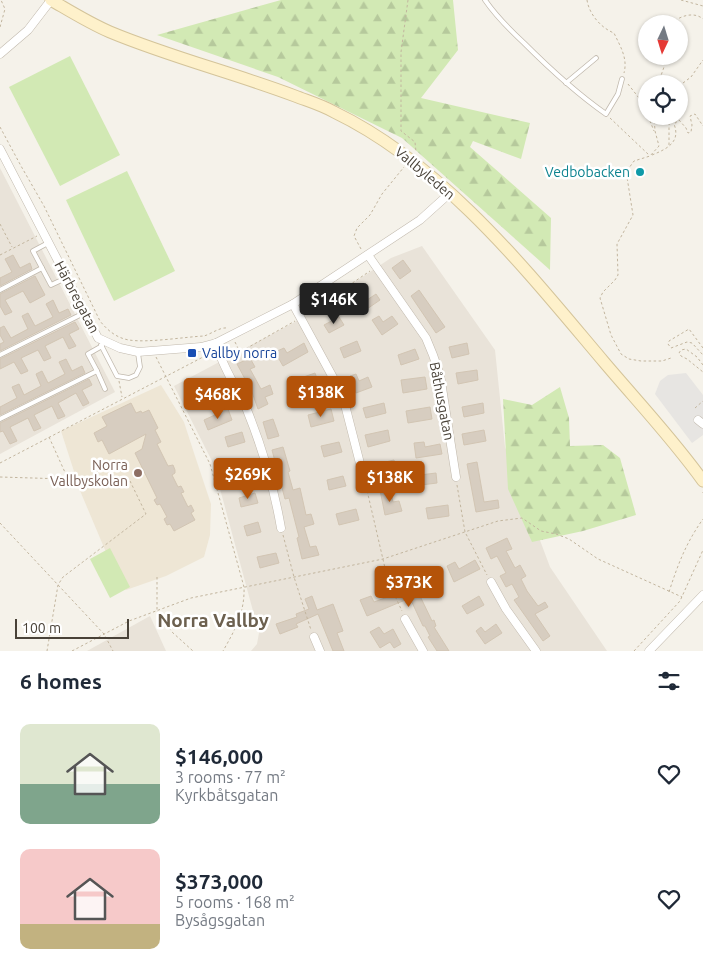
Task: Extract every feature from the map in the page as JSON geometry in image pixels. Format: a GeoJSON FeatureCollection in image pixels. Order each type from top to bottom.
{"type":"FeatureCollection","features":[{"type":"Feature","properties":{"kind":"main road","name":"Vallbyleden"},"geometry":{"type":"LineString","coordinates":[[51,0],[110,32],[278,89],[332,111],[356,123],[403,153],[450,193],[513,258],[699,465],[703,481]]}},
{"type":"Feature","properties":{"kind":"street"},"geometry":{"type":"LineString","coordinates":[[0,54],[28,30],[51,0]]}},
{"type":"Feature","properties":{"kind":"street","name":"Härbregatan"},"geometry":{"type":"LineString","coordinates":[[0,149],[98,338],[120,348],[138,352],[201,347],[216,343],[293,304],[420,220],[450,193]]}},
{"type":"Feature","properties":{"kind":"street","name":"Båthusgatan"},"geometry":{"type":"LineString","coordinates":[[366,256],[426,338],[433,354],[440,375],[456,477]]}},
{"type":"Feature","properties":{"kind":"street"},"geometry":{"type":"LineString","coordinates":[[293,304],[344,401],[364,479]]}},
{"type":"Feature","properties":{"kind":"street"},"geometry":{"type":"LineString","coordinates":[[216,343],[218,354],[246,409],[257,439],[281,528]]}},
{"type":"Feature","properties":{"kind":"street"},"geometry":{"type":"LineString","coordinates":[[490,582],[506,609],[536,651]]}},
{"type":"Feature","properties":{"kind":"street"},"geometry":{"type":"LineString","coordinates":[[648,651],[703,595]]}},
{"type":"Feature","properties":{"kind":"street"},"geometry":{"type":"LineString","coordinates":[[406,619],[423,651]]}},
{"type":"Feature","properties":{"kind":"street"},"geometry":{"type":"LineString","coordinates":[[314,637],[320,651]]}},
{"type":"Feature","properties":{"kind":"lane"},"geometry":{"type":"LineString","coordinates":[[485,0],[511,31],[566,83],[606,114],[618,94],[622,79]]}},
{"type":"Feature","properties":{"kind":"lane"},"geometry":{"type":"LineString","coordinates":[[566,83],[596,58]]}},
{"type":"Feature","properties":{"kind":"lane"},"geometry":{"type":"LineString","coordinates":[[48,243],[32,251],[51,285],[66,278]]}},
{"type":"Feature","properties":{"kind":"lane"},"geometry":{"type":"LineString","coordinates":[[0,290],[42,268]]}},
{"type":"Feature","properties":{"kind":"lane"},"geometry":{"type":"LineString","coordinates":[[0,355],[84,313]]}},
{"type":"Feature","properties":{"kind":"lane"},"geometry":{"type":"LineString","coordinates":[[98,338],[117,376],[129,378],[136,375],[140,367],[138,352]]}},
{"type":"Feature","properties":{"kind":"lane"},"geometry":{"type":"LineString","coordinates":[[102,346],[88,354],[105,389]]}},
{"type":"Feature","properties":{"kind":"lane"},"geometry":{"type":"LineString","coordinates":[[0,419],[97,371]]}},
{"type":"Feature","properties":{"kind":"path"},"geometry":{"type":"LineString","coordinates":[[0,27],[5,8],[2,0]]}},
{"type":"Feature","properties":{"kind":"path"},"geometry":{"type":"LineString","coordinates":[[408,0],[401,52],[401,131],[415,142],[416,154]]}},
{"type":"Feature","properties":{"kind":"path"},"geometry":{"type":"LineString","coordinates":[[587,0],[592,15],[608,31],[614,33],[623,52],[626,66],[622,79],[633,89],[638,98]]}},
{"type":"Feature","properties":{"kind":"path"},"geometry":{"type":"LineString","coordinates":[[681,0],[703,6]]}},
{"type":"Feature","properties":{"kind":"path"},"geometry":{"type":"LineString","coordinates":[[688,15],[700,16],[703,19]]}},
{"type":"Feature","properties":{"kind":"path"},"geometry":{"type":"LineString","coordinates":[[688,79],[703,60]]}},
{"type":"Feature","properties":{"kind":"path"},"geometry":{"type":"LineString","coordinates":[[606,114],[650,156]]}},
{"type":"Feature","properties":{"kind":"path"},"geometry":{"type":"LineString","coordinates":[[671,358],[662,361],[641,362],[620,354],[611,335],[600,298],[618,275],[617,244],[633,215],[627,177],[628,168],[634,162],[665,150],[674,142],[677,135],[674,124],[677,120],[686,128],[688,133],[691,132],[692,126],[690,116],[695,114],[703,126]]}},
{"type":"Feature","properties":{"kind":"path"},"geometry":{"type":"LineString","coordinates":[[650,156],[659,146],[652,125]]}},
{"type":"Feature","properties":{"kind":"path"},"geometry":{"type":"LineString","coordinates":[[655,125],[655,131]]}},
{"type":"Feature","properties":{"kind":"path"},"geometry":{"type":"LineString","coordinates":[[669,125],[669,146]]}},
{"type":"Feature","properties":{"kind":"path"},"geometry":{"type":"LineString","coordinates":[[0,126],[55,229],[100,321],[113,334],[129,340],[154,339],[204,336],[228,328],[240,352]]}},
{"type":"Feature","properties":{"kind":"path"},"geometry":{"type":"LineString","coordinates":[[366,256],[354,236],[356,228],[370,215],[382,194],[406,165]]}},
{"type":"Feature","properties":{"kind":"path"},"geometry":{"type":"LineString","coordinates":[[0,224],[12,248]]}},
{"type":"Feature","properties":{"kind":"path"},"geometry":{"type":"LineString","coordinates":[[0,255],[43,233],[55,229]]}},
{"type":"Feature","properties":{"kind":"path"},"geometry":{"type":"LineString","coordinates":[[703,348],[689,329],[669,341],[668,344],[671,348],[692,342],[703,355]]}},
{"type":"Feature","properties":{"kind":"path"},"geometry":{"type":"LineString","coordinates":[[703,365],[697,357],[686,349],[681,350],[679,353],[703,372]]}},
{"type":"Feature","properties":{"kind":"path"},"geometry":{"type":"LineString","coordinates":[[0,463],[205,356],[218,354]]}},
{"type":"Feature","properties":{"kind":"path"},"geometry":{"type":"LineString","coordinates":[[117,376],[122,398]]}},
{"type":"Feature","properties":{"kind":"path"},"geometry":{"type":"LineString","coordinates":[[165,377],[210,464],[244,588],[240,621],[223,651]]}},
{"type":"Feature","properties":{"kind":"path"},"geometry":{"type":"LineString","coordinates":[[695,408],[703,401]]}},
{"type":"Feature","properties":{"kind":"path"},"geometry":{"type":"LineString","coordinates":[[49,436],[69,480]]}},
{"type":"Feature","properties":{"kind":"path"},"geometry":{"type":"LineString","coordinates":[[0,477],[130,481],[146,514],[63,577],[58,584],[47,651]]}},
{"type":"Feature","properties":{"kind":"path"},"geometry":{"type":"LineString","coordinates":[[456,477],[465,532],[490,582]]}},
{"type":"Feature","properties":{"kind":"path"},"geometry":{"type":"LineString","coordinates":[[364,479],[388,581],[406,619]]}},
{"type":"Feature","properties":{"kind":"path"},"geometry":{"type":"LineString","coordinates":[[72,651],[129,621],[191,598],[383,559],[498,521],[522,518],[540,531],[569,539],[598,559],[682,597]]}},
{"type":"Feature","properties":{"kind":"path"},"geometry":{"type":"LineString","coordinates":[[669,592],[679,560],[690,537],[703,519]]}},
{"type":"Feature","properties":{"kind":"path"},"geometry":{"type":"LineString","coordinates":[[0,523],[104,634],[113,651]]}},
{"type":"Feature","properties":{"kind":"path"},"geometry":{"type":"LineString","coordinates":[[281,528],[294,578],[314,637]]}},
{"type":"Feature","properties":{"kind":"path"},"geometry":{"type":"LineString","coordinates":[[634,651],[673,610],[682,597],[703,550]]}},
{"type":"Feature","properties":{"kind":"path"},"geometry":{"type":"LineString","coordinates":[[157,577],[156,610],[172,632],[193,651]]}},
{"type":"Feature","properties":{"kind":"shaded area"},"geometry":{"type":"Polygon","coordinates":[[[0,168],[115,392],[0,454],[0,168]]]}},
{"type":"Feature","properties":{"kind":"shaded area"},"geometry":{"type":"Polygon","coordinates":[[[422,246],[495,350],[505,447],[550,567],[607,651],[251,651],[257,644],[259,633],[213,463],[174,386],[293,323],[391,258],[422,246]]]}},
{"type":"Feature","properties":{"kind":"shaded area"},"geometry":{"type":"Polygon","coordinates":[[[686,373],[703,395],[703,435],[692,443],[655,394],[660,381],[668,375],[686,373]]]}},
{"type":"Feature","properties":{"kind":"shaded area","name":"Norra Vallbyskolan"},"geometry":{"type":"Polygon","coordinates":[[[161,385],[184,422],[211,504],[210,535],[204,557],[166,576],[126,590],[111,564],[81,493],[61,431],[161,385]]]}},
{"type":"Feature","properties":{"kind":"shaded area"},"geometry":{"type":"Polygon","coordinates":[[[150,616],[166,651],[87,651],[150,616]]]}},
{"type":"Feature","properties":{"kind":"green space"},"geometry":{"type":"Polygon","coordinates":[[[281,0],[453,0],[458,50],[421,98],[530,123],[521,159],[473,141],[470,147],[551,218],[550,270],[402,138],[278,77],[157,35],[281,0]]]}},
{"type":"Feature","properties":{"kind":"green space"},"geometry":{"type":"Polygon","coordinates":[[[70,56],[120,155],[60,186],[9,87],[70,56]]]}},
{"type":"Feature","properties":{"kind":"green space"},"geometry":{"type":"Polygon","coordinates":[[[127,171],[175,271],[114,301],[66,200],[127,171]]]}},
{"type":"Feature","properties":{"kind":"green space"},"geometry":{"type":"Polygon","coordinates":[[[560,387],[569,418],[570,446],[603,445],[620,458],[636,515],[583,531],[532,542],[508,489],[503,399],[532,405],[560,387]]]}},
{"type":"Feature","properties":{"kind":"green space"},"geometry":{"type":"Polygon","coordinates":[[[110,548],[130,587],[110,598],[90,559],[110,548]]]}},
{"type":"Feature","properties":{"kind":"building"},"geometry":{"type":"Polygon","coordinates":[[[13,255],[20,268],[30,263],[32,269],[0,286],[0,278],[12,272],[5,259],[13,255]]]}},
{"type":"Feature","properties":{"kind":"building"},"geometry":{"type":"Polygon","coordinates":[[[403,260],[411,271],[400,279],[392,268],[403,260]]]}},
{"type":"Feature","properties":{"kind":"building"},"geometry":{"type":"Polygon","coordinates":[[[35,276],[45,295],[30,303],[23,291],[5,300],[12,312],[5,315],[0,306],[0,294],[35,276]]]}},
{"type":"Feature","properties":{"kind":"building"},"geometry":{"type":"Polygon","coordinates":[[[419,290],[445,327],[436,333],[411,296],[419,290]]]}},
{"type":"Feature","properties":{"kind":"building"},"geometry":{"type":"Polygon","coordinates":[[[363,294],[367,300],[376,294],[380,300],[364,311],[356,299],[363,294]]]}},
{"type":"Feature","properties":{"kind":"building"},"geometry":{"type":"Polygon","coordinates":[[[53,300],[59,313],[68,309],[71,315],[0,351],[0,344],[4,342],[0,335],[0,328],[4,326],[11,338],[28,329],[22,316],[28,313],[35,326],[53,317],[46,304],[53,300]]]}},
{"type":"Feature","properties":{"kind":"building"},"geometry":{"type":"Polygon","coordinates":[[[379,316],[383,322],[392,316],[398,324],[382,335],[372,320],[379,316]]]}},
{"type":"Feature","properties":{"kind":"building"},"geometry":{"type":"Polygon","coordinates":[[[339,317],[344,325],[329,333],[324,325],[339,317]]]}},
{"type":"Feature","properties":{"kind":"building"},"geometry":{"type":"Polygon","coordinates":[[[75,322],[79,329],[69,334],[76,346],[69,349],[63,337],[45,346],[51,358],[44,361],[38,350],[21,358],[28,371],[21,374],[14,362],[0,369],[0,359],[75,322]]]}},
{"type":"Feature","properties":{"kind":"building"},"geometry":{"type":"Polygon","coordinates":[[[357,341],[361,351],[344,358],[340,348],[357,341]]]}},
{"type":"Feature","properties":{"kind":"building"},"geometry":{"type":"Polygon","coordinates":[[[304,343],[308,352],[283,366],[275,352],[284,348],[287,353],[304,343]]]}},
{"type":"Feature","properties":{"kind":"building"},"geometry":{"type":"Polygon","coordinates":[[[467,343],[469,354],[452,358],[449,347],[467,343]]]}},
{"type":"Feature","properties":{"kind":"building"},"geometry":{"type":"Polygon","coordinates":[[[415,349],[419,359],[401,365],[398,355],[415,349]]]}},
{"type":"Feature","properties":{"kind":"building"},"geometry":{"type":"Polygon","coordinates":[[[250,358],[255,367],[250,369],[261,389],[270,385],[273,394],[265,397],[268,404],[258,409],[252,392],[237,364],[250,358]]]}},
{"type":"Feature","properties":{"kind":"building"},"geometry":{"type":"Polygon","coordinates":[[[66,359],[72,371],[82,366],[85,373],[0,415],[0,407],[17,398],[12,387],[19,384],[24,395],[41,386],[36,374],[42,371],[48,383],[65,374],[59,362],[66,359]]]}},
{"type":"Feature","properties":{"kind":"building"},"geometry":{"type":"Polygon","coordinates":[[[477,370],[478,380],[458,384],[456,373],[477,370]]]}},
{"type":"Feature","properties":{"kind":"building"},"geometry":{"type":"Polygon","coordinates":[[[315,373],[319,384],[302,390],[298,379],[315,373]]]}},
{"type":"Feature","properties":{"kind":"building"},"geometry":{"type":"Polygon","coordinates":[[[356,374],[359,381],[368,377],[372,387],[356,393],[350,376],[356,374]]]}},
{"type":"Feature","properties":{"kind":"building"},"geometry":{"type":"Polygon","coordinates":[[[425,377],[427,389],[403,393],[401,380],[425,377]]]}},
{"type":"Feature","properties":{"kind":"building"},"geometry":{"type":"Polygon","coordinates":[[[89,379],[92,385],[82,390],[89,403],[83,406],[76,393],[58,403],[65,416],[58,419],[52,406],[34,415],[41,428],[34,431],[28,418],[10,427],[17,441],[10,444],[3,431],[0,432],[0,423],[89,379]]]}},
{"type":"Feature","properties":{"kind":"building"},"geometry":{"type":"Polygon","coordinates":[[[131,403],[136,413],[149,410],[158,428],[155,430],[161,442],[157,444],[168,466],[173,465],[175,473],[172,475],[178,487],[181,486],[184,492],[181,493],[188,507],[191,505],[194,511],[191,513],[195,520],[174,531],[170,524],[167,525],[164,519],[167,517],[160,504],[157,505],[154,500],[157,498],[135,453],[142,449],[146,434],[109,454],[102,440],[98,442],[94,433],[107,426],[102,417],[131,403]]]}},
{"type":"Feature","properties":{"kind":"building"},"geometry":{"type":"Polygon","coordinates":[[[384,403],[386,413],[366,418],[363,408],[384,403]]]}},
{"type":"Feature","properties":{"kind":"building"},"geometry":{"type":"Polygon","coordinates":[[[483,403],[484,413],[464,417],[462,407],[483,403]]]}},
{"type":"Feature","properties":{"kind":"building"},"geometry":{"type":"Polygon","coordinates":[[[430,407],[432,419],[408,423],[406,411],[430,407]]]}},
{"type":"Feature","properties":{"kind":"building"},"geometry":{"type":"Polygon","coordinates":[[[228,409],[232,420],[208,430],[204,420],[228,409]]]}},
{"type":"Feature","properties":{"kind":"building"},"geometry":{"type":"Polygon","coordinates":[[[331,409],[334,421],[311,427],[308,415],[331,409]]]}},
{"type":"Feature","properties":{"kind":"building"},"geometry":{"type":"Polygon","coordinates":[[[273,419],[279,436],[268,439],[263,422],[273,419]]]}},
{"type":"Feature","properties":{"kind":"building"},"geometry":{"type":"Polygon","coordinates":[[[388,430],[390,441],[368,447],[365,435],[388,430]]]}},
{"type":"Feature","properties":{"kind":"building"},"geometry":{"type":"Polygon","coordinates":[[[484,430],[486,441],[464,445],[462,434],[484,430]]]}},
{"type":"Feature","properties":{"kind":"building"},"geometry":{"type":"Polygon","coordinates":[[[242,432],[245,442],[228,447],[225,437],[242,432]]]}},
{"type":"Feature","properties":{"kind":"building"},"geometry":{"type":"Polygon","coordinates":[[[339,442],[342,452],[324,457],[321,446],[339,442]]]}},
{"type":"Feature","properties":{"kind":"building"},"geometry":{"type":"Polygon","coordinates":[[[424,442],[425,447],[440,444],[442,454],[416,458],[414,443],[424,442]]]}},
{"type":"Feature","properties":{"kind":"building"},"geometry":{"type":"Polygon","coordinates":[[[283,447],[293,490],[300,488],[306,515],[311,514],[314,524],[304,527],[310,547],[316,546],[319,555],[302,559],[297,538],[299,537],[289,498],[285,499],[272,450],[283,447]]]}},
{"type":"Feature","properties":{"kind":"building"},"geometry":{"type":"Polygon","coordinates":[[[394,460],[397,471],[376,476],[373,465],[394,460]]]}},
{"type":"Feature","properties":{"kind":"building"},"geometry":{"type":"Polygon","coordinates":[[[251,461],[254,471],[237,475],[234,465],[251,461]]]}},
{"type":"Feature","properties":{"kind":"building"},"geometry":{"type":"Polygon","coordinates":[[[477,462],[484,502],[498,500],[499,508],[476,512],[467,464],[477,462]]]}},
{"type":"Feature","properties":{"kind":"building"},"geometry":{"type":"Polygon","coordinates":[[[436,473],[437,483],[421,485],[420,475],[436,473]]]}},
{"type":"Feature","properties":{"kind":"building"},"geometry":{"type":"Polygon","coordinates":[[[343,476],[346,486],[329,490],[327,480],[343,476]]]}},
{"type":"Feature","properties":{"kind":"building"},"geometry":{"type":"Polygon","coordinates":[[[390,488],[393,502],[399,501],[402,511],[385,515],[380,490],[390,488]]]}},
{"type":"Feature","properties":{"kind":"building"},"geometry":{"type":"Polygon","coordinates":[[[255,493],[258,503],[241,507],[239,498],[255,493]]]}},
{"type":"Feature","properties":{"kind":"building"},"geometry":{"type":"Polygon","coordinates":[[[448,505],[449,516],[428,519],[426,508],[448,505]]]}},
{"type":"Feature","properties":{"kind":"building"},"geometry":{"type":"Polygon","coordinates":[[[356,509],[359,520],[339,525],[336,514],[356,509]]]}},
{"type":"Feature","properties":{"kind":"building"},"geometry":{"type":"Polygon","coordinates":[[[258,522],[261,532],[247,536],[244,526],[258,522]]]}},
{"type":"Feature","properties":{"kind":"building"},"geometry":{"type":"Polygon","coordinates":[[[507,538],[512,549],[506,551],[515,568],[520,565],[526,576],[521,579],[527,591],[538,606],[545,602],[548,607],[535,614],[550,636],[543,641],[514,600],[519,597],[512,584],[506,587],[500,576],[506,573],[497,556],[491,559],[486,548],[507,538]]]}},
{"type":"Feature","properties":{"kind":"building"},"geometry":{"type":"Polygon","coordinates":[[[276,553],[279,563],[260,568],[257,557],[276,553]]]}},
{"type":"Feature","properties":{"kind":"building"},"geometry":{"type":"Polygon","coordinates":[[[475,560],[480,569],[454,582],[447,566],[455,562],[459,569],[475,560]]]}},
{"type":"Feature","properties":{"kind":"building"},"geometry":{"type":"Polygon","coordinates":[[[411,574],[416,585],[426,581],[430,592],[420,596],[432,621],[434,620],[436,626],[434,627],[449,651],[437,651],[428,637],[430,636],[425,626],[423,626],[410,598],[367,616],[360,600],[371,596],[374,602],[407,590],[402,578],[411,574]]]}},
{"type":"Feature","properties":{"kind":"building"},"geometry":{"type":"Polygon","coordinates":[[[312,596],[317,610],[333,604],[343,631],[337,633],[344,651],[333,651],[318,614],[296,624],[298,627],[280,634],[276,624],[297,617],[296,614],[309,609],[305,599],[312,596]]]}},
{"type":"Feature","properties":{"kind":"building"},"geometry":{"type":"Polygon","coordinates":[[[479,596],[484,605],[467,614],[462,606],[479,596]]]}},
{"type":"Feature","properties":{"kind":"building"},"geometry":{"type":"Polygon","coordinates":[[[496,624],[502,633],[485,644],[476,631],[481,627],[485,632],[496,624]]]}},
{"type":"Feature","properties":{"kind":"building"},"geometry":{"type":"Polygon","coordinates":[[[379,627],[384,634],[393,629],[401,644],[394,648],[390,642],[380,648],[370,632],[379,627]]]}},
{"type":"Feature","properties":{"kind":"place","name":"Vedbobacken"},"geometry":{"type":"Point","coordinates":[640,172]}},
{"type":"Feature","properties":{"kind":"place","name":"Vallby norra"},"geometry":{"type":"Point","coordinates":[192,353]}},
{"type":"Feature","properties":{"kind":"place","name":"Norra Vallbyskolan"},"geometry":{"type":"Point","coordinates":[138,473]}},
{"type":"Feature","properties":{"kind":"district","name":"Norra Vallby"},"geometry":{"type":"Point","coordinates":[213,620]}}]}
